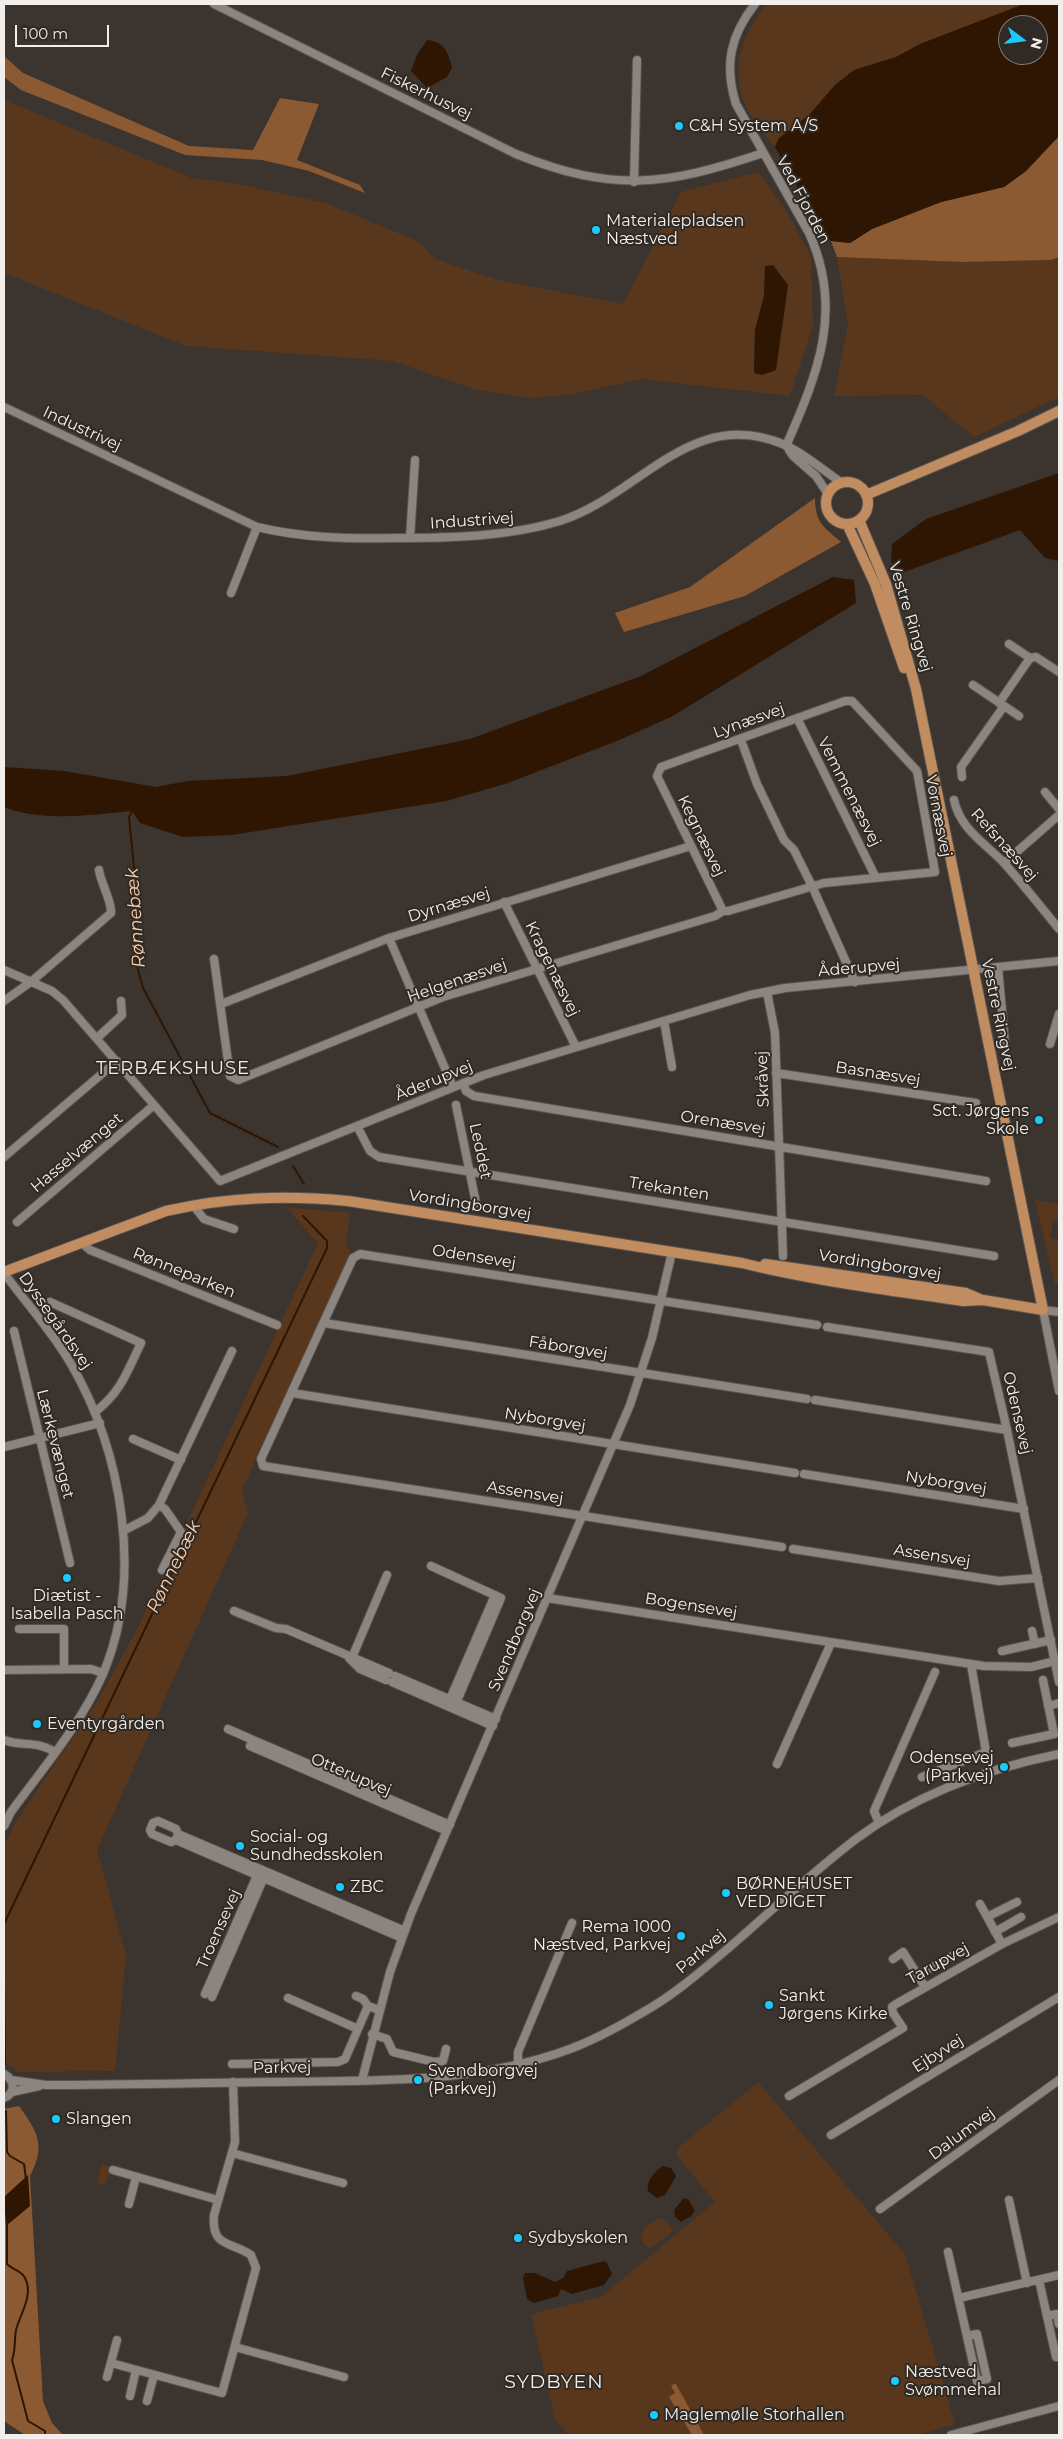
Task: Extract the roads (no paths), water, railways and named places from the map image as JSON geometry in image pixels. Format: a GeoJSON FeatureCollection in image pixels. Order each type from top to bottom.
{"type":"FeatureCollection","features":[{"type":"Feature","properties":{"kind":"main road"},"geometry":{"type":"LineString","coordinates":[[866,495],[1018,431],[1059,411]]}},
{"type":"Feature","properties":{"kind":"main road"},"geometry":{"type":"LineString","coordinates":[[842,483],[858,486],[866,495],[866,512],[859,520],[846,524],[834,519],[829,514],[826,501],[828,494],[842,483]]}},
{"type":"Feature","properties":{"kind":"main road","name":"Vestre Ringvej"},"geometry":{"type":"LineString","coordinates":[[859,520],[886,584],[916,689],[1043,1310]]}},
{"type":"Feature","properties":{"kind":"main road","name":"Vestre Ringvej"},"geometry":{"type":"LineString","coordinates":[[846,524],[875,584],[923,726]]}},
{"type":"Feature","properties":{"kind":"main road","name":"Vordingborgvej"},"geometry":{"type":"LineString","coordinates":[[4,1272],[139,1220],[193,1205],[267,1196],[348,1201],[742,1264],[780,1265],[947,1290],[966,1293],[982,1300],[1043,1310]]}},
{"type":"Feature","properties":{"kind":"street","name":"Fiskerhusvej"},"geometry":{"type":"LineString","coordinates":[[214,4],[516,154],[552,169],[580,176],[634,182],[658,181],[709,171],[763,153]]}},
{"type":"Feature","properties":{"kind":"street","name":"Ved Fjorden"},"geometry":{"type":"LineString","coordinates":[[756,4],[744,18],[733,42],[729,64],[736,104],[809,233],[816,248],[825,285],[826,319],[818,364],[810,391],[786,446]]}},
{"type":"Feature","properties":{"kind":"street"},"geometry":{"type":"LineString","coordinates":[[634,182],[636,60]]}},
{"type":"Feature","properties":{"kind":"street","name":"Industrivej"},"geometry":{"type":"LineString","coordinates":[[4,407],[257,527],[285,534],[336,539],[410,538],[512,533],[562,520],[607,499],[677,451],[703,440],[741,435],[761,438],[786,446],[842,483]]}},
{"type":"Feature","properties":{"kind":"street"},"geometry":{"type":"LineString","coordinates":[[786,446],[792,456],[816,476],[828,494]]}},
{"type":"Feature","properties":{"kind":"street"},"geometry":{"type":"LineString","coordinates":[[410,538],[416,460]]}},
{"type":"Feature","properties":{"kind":"street"},"geometry":{"type":"LineString","coordinates":[[231,593],[257,527]]}},
{"type":"Feature","properties":{"kind":"street"},"geometry":{"type":"LineString","coordinates":[[1009,644],[1030,658],[1036,657],[1059,672]]}},
{"type":"Feature","properties":{"kind":"street"},"geometry":{"type":"LineString","coordinates":[[962,777],[960,767],[1030,658]]}},
{"type":"Feature","properties":{"kind":"street"},"geometry":{"type":"LineString","coordinates":[[973,685],[1019,716]]}},
{"type":"Feature","properties":{"kind":"street","name":"Lynæsvej"},"geometry":{"type":"LineString","coordinates":[[657,772],[661,767],[741,740],[845,701],[852,701]]}},
{"type":"Feature","properties":{"kind":"street","name":"Vornæsvej"},"geometry":{"type":"LineString","coordinates":[[852,701],[916,772],[935,872]]}},
{"type":"Feature","properties":{"kind":"street","name":"Vemmenæsvej"},"geometry":{"type":"LineString","coordinates":[[797,718],[876,878]]}},
{"type":"Feature","properties":{"kind":"street"},"geometry":{"type":"LineString","coordinates":[[741,740],[757,784],[784,840],[794,850],[859,981]]}},
{"type":"Feature","properties":{"kind":"street","name":"Kegnæsvej"},"geometry":{"type":"LineString","coordinates":[[657,772],[657,776],[723,911]]}},
{"type":"Feature","properties":{"kind":"street"},"geometry":{"type":"LineString","coordinates":[[1045,792],[1059,809]]}},
{"type":"Feature","properties":{"kind":"street","name":"Refsnæsvej"},"geometry":{"type":"LineString","coordinates":[[954,800],[958,815],[964,825],[1004,862],[1059,929]]}},
{"type":"Feature","properties":{"kind":"street"},"geometry":{"type":"LineString","coordinates":[[1004,862],[1059,815]]}},
{"type":"Feature","properties":{"kind":"street","name":"Dyrnæsvej"},"geometry":{"type":"LineString","coordinates":[[221,1004],[389,938],[691,846]]}},
{"type":"Feature","properties":{"kind":"street"},"geometry":{"type":"LineString","coordinates":[[4,1000],[32,981],[111,913],[111,907],[100,880],[99,870]]}},
{"type":"Feature","properties":{"kind":"street","name":"Helgenæsvej"},"geometry":{"type":"LineString","coordinates":[[214,959],[230,1076],[238,1080],[443,997],[715,916],[723,911],[812,886],[935,872]]}},
{"type":"Feature","properties":{"kind":"street","name":"Kragenæsvej"},"geometry":{"type":"LineString","coordinates":[[504,902],[576,1047]]}},
{"type":"Feature","properties":{"kind":"street"},"geometry":{"type":"LineString","coordinates":[[389,938],[453,1087]]}},
{"type":"Feature","properties":{"kind":"street","name":"Åderupvej"},"geometry":{"type":"LineString","coordinates":[[154,1105],[220,1181],[463,1083],[576,1047],[767,992],[1059,961]]}},
{"type":"Feature","properties":{"kind":"street"},"geometry":{"type":"LineString","coordinates":[[998,967],[1005,1044]]}},
{"type":"Feature","properties":{"kind":"street"},"geometry":{"type":"LineString","coordinates":[[4,970],[52,991],[63,1000],[154,1105]]}},
{"type":"Feature","properties":{"kind":"street","name":"Skråvej"},"geometry":{"type":"LineString","coordinates":[[767,992],[774,1028],[783,1256]]}},
{"type":"Feature","properties":{"kind":"street"},"geometry":{"type":"LineString","coordinates":[[97,1038],[122,1015],[121,1001]]}},
{"type":"Feature","properties":{"kind":"street"},"geometry":{"type":"LineString","coordinates":[[1050,1044],[1059,1014]]}},
{"type":"Feature","properties":{"kind":"street"},"geometry":{"type":"LineString","coordinates":[[664,1021],[672,1066]]}},
{"type":"Feature","properties":{"kind":"street"},"geometry":{"type":"LineString","coordinates":[[4,1157],[117,1062]]}},
{"type":"Feature","properties":{"kind":"street","name":"Basnæsvej"},"geometry":{"type":"LineString","coordinates":[[776,1072],[976,1103]]}},
{"type":"Feature","properties":{"kind":"street","name":"Orenæsvej"},"geometry":{"type":"LineString","coordinates":[[463,1083],[466,1091],[474,1096],[986,1181]]}},
{"type":"Feature","properties":{"kind":"street","name":"Hasselvænget"},"geometry":{"type":"LineString","coordinates":[[18,1222],[154,1105]]}},
{"type":"Feature","properties":{"kind":"street","name":"Leddet"},"geometry":{"type":"LineString","coordinates":[[456,1105],[476,1203]]}},
{"type":"Feature","properties":{"kind":"street","name":"Trekanten"},"geometry":{"type":"LineString","coordinates":[[357,1126],[370,1151],[378,1157],[994,1256]]}},
{"type":"Feature","properties":{"kind":"street"},"geometry":{"type":"LineString","coordinates":[[193,1205],[204,1219],[234,1228]]}},
{"type":"Feature","properties":{"kind":"street","name":"Rønneparken"},"geometry":{"type":"LineString","coordinates":[[82,1243],[90,1250],[278,1325]]}},
{"type":"Feature","properties":{"kind":"street","name":"Svendborgvej"},"geometry":{"type":"LineString","coordinates":[[362,2080],[372,2034],[403,1934],[614,1445],[640,1373],[662,1300],[672,1252]]}},
{"type":"Feature","properties":{"kind":"street","name":"Odensevej"},"geometry":{"type":"LineString","coordinates":[[263,1466],[261,1460],[353,1258],[360,1254],[817,1325]]}},
{"type":"Feature","properties":{"kind":"street","name":"Dyssegårdsvej"},"geometry":{"type":"LineString","coordinates":[[4,1272],[66,1356],[95,1412],[116,1478],[123,1531],[123,1582],[120,1605],[114,1638],[103,1673],[82,1714],[11,1812],[4,1826]]}},
{"type":"Feature","properties":{"kind":"street"},"geometry":{"type":"LineString","coordinates":[[50,1302],[141,1343],[120,1388],[111,1400],[95,1412]]}},
{"type":"Feature","properties":{"kind":"street"},"geometry":{"type":"LineString","coordinates":[[1043,1310],[1059,1392]]}},
{"type":"Feature","properties":{"kind":"street","name":"Vordingborgvej"},"geometry":{"type":"LineString","coordinates":[[1043,1310],[1059,1312]]}},
{"type":"Feature","properties":{"kind":"street","name":"Fåborgvej"},"geometry":{"type":"LineString","coordinates":[[324,1323],[807,1399]]}},
{"type":"Feature","properties":{"kind":"street","name":"Odensevej"},"geometry":{"type":"LineString","coordinates":[[827,1327],[988,1352],[1024,1509],[1059,1682]]}},
{"type":"Feature","properties":{"kind":"street","name":"Lærkevænget"},"geometry":{"type":"LineString","coordinates":[[14,1331],[70,1563]]}},
{"type":"Feature","properties":{"kind":"street"},"geometry":{"type":"LineString","coordinates":[[123,1531],[148,1518],[159,1505],[232,1351]]}},
{"type":"Feature","properties":{"kind":"street","name":"Nyborgvej"},"geometry":{"type":"LineString","coordinates":[[292,1393],[794,1473]]}},
{"type":"Feature","properties":{"kind":"street"},"geometry":{"type":"LineString","coordinates":[[816,1400],[1007,1430]]}},
{"type":"Feature","properties":{"kind":"street"},"geometry":{"type":"LineString","coordinates":[[4,1446],[100,1423]]}},
{"type":"Feature","properties":{"kind":"street"},"geometry":{"type":"LineString","coordinates":[[132,1438],[181,1460]]}},
{"type":"Feature","properties":{"kind":"street","name":"Assensvej"},"geometry":{"type":"LineString","coordinates":[[263,1466],[782,1547]]}},
{"type":"Feature","properties":{"kind":"street","name":"Nyborgvej"},"geometry":{"type":"LineString","coordinates":[[804,1474],[1024,1509]]}},
{"type":"Feature","properties":{"kind":"street"},"geometry":{"type":"LineString","coordinates":[[159,1505],[165,1509],[181,1532],[162,1570]]}},
{"type":"Feature","properties":{"kind":"street","name":"Assensvej"},"geometry":{"type":"LineString","coordinates":[[793,1549],[999,1581],[1038,1578]]}},
{"type":"Feature","properties":{"kind":"street"},"geometry":{"type":"LineString","coordinates":[[432,1566],[498,1596],[452,1704]]}},
{"type":"Feature","properties":{"kind":"street"},"geometry":{"type":"LineString","coordinates":[[349,1657],[387,1575]]}},
{"type":"Feature","properties":{"kind":"street","name":"Bogensevej"},"geometry":{"type":"LineString","coordinates":[[547,1598],[971,1664],[1007,1668],[1030,1667],[1055,1661]]}},
{"type":"Feature","properties":{"kind":"street"},"geometry":{"type":"LineString","coordinates":[[234,1611],[276,1628],[286,1629],[349,1657],[360,1669],[391,1678],[494,1722]]}},
{"type":"Feature","properties":{"kind":"street"},"geometry":{"type":"LineString","coordinates":[[19,1629],[64,1628],[64,1670]]}},
{"type":"Feature","properties":{"kind":"street"},"geometry":{"type":"LineString","coordinates":[[1032,1631],[1035,1644]]}},
{"type":"Feature","properties":{"kind":"street"},"geometry":{"type":"LineString","coordinates":[[1002,1650],[1051,1640]]}},
{"type":"Feature","properties":{"kind":"street"},"geometry":{"type":"LineString","coordinates":[[777,1764],[831,1643]]}},
{"type":"Feature","properties":{"kind":"street"},"geometry":{"type":"LineString","coordinates":[[922,1777],[986,1752],[971,1664]]}},
{"type":"Feature","properties":{"kind":"street"},"geometry":{"type":"LineString","coordinates":[[4,1670],[91,1669],[103,1673]]}},
{"type":"Feature","properties":{"kind":"street"},"geometry":{"type":"LineString","coordinates":[[879,1823],[874,1811],[934,1672]]}},
{"type":"Feature","properties":{"kind":"street"},"geometry":{"type":"LineString","coordinates":[[1012,1743],[1054,1734],[1043,1680]]}},
{"type":"Feature","properties":{"kind":"street"},"geometry":{"type":"LineString","coordinates":[[1048,1706],[1059,1703]]}},
{"type":"Feature","properties":{"kind":"street","name":"Otterupvej"},"geometry":{"type":"LineString","coordinates":[[228,1730],[251,1743],[448,1828]]}},
{"type":"Feature","properties":{"kind":"street"},"geometry":{"type":"LineString","coordinates":[[4,1740],[13,1744],[40,1744],[54,1752]]}},
{"type":"Feature","properties":{"kind":"street","name":"Parkvej"},"geometry":{"type":"LineString","coordinates":[[11,2080],[46,2085],[443,2078],[518,2065],[572,2048],[643,2013],[676,1991],[820,1868],[879,1823],[916,1801],[957,1783],[1025,1761],[1059,1754]]}},
{"type":"Feature","properties":{"kind":"street"},"geometry":{"type":"LineString","coordinates":[[177,1837],[403,1934]]}},
{"type":"Feature","properties":{"kind":"street","name":"Troensevej"},"geometry":{"type":"LineString","coordinates":[[209,1996],[262,1874]]}},
{"type":"Feature","properties":{"kind":"street"},"geometry":{"type":"LineString","coordinates":[[987,1918],[1017,1902]]}},
{"type":"Feature","properties":{"kind":"street"},"geometry":{"type":"LineString","coordinates":[[980,1904],[1002,1944]]}},
{"type":"Feature","properties":{"kind":"street"},"geometry":{"type":"LineString","coordinates":[[995,1932],[1021,1917]]}},
{"type":"Feature","properties":{"kind":"street","name":"Tarupvej"},"geometry":{"type":"LineString","coordinates":[[789,2096],[902,2028],[892,2008],[925,1986],[1002,1944],[1059,1917]]}},
{"type":"Feature","properties":{"kind":"street"},"geometry":{"type":"LineString","coordinates":[[518,2065],[518,2052],[572,1924]]}},
{"type":"Feature","properties":{"kind":"street"},"geometry":{"type":"LineString","coordinates":[[893,1959],[903,1952],[925,1986]]}},
{"type":"Feature","properties":{"kind":"street"},"geometry":{"type":"LineString","coordinates":[[918,1975],[952,1956]]}},
{"type":"Feature","properties":{"kind":"street"},"geometry":{"type":"LineString","coordinates":[[356,1996],[363,1999],[368,2006],[379,2010]]}},
{"type":"Feature","properties":{"kind":"street","name":"Ejbyvej"},"geometry":{"type":"LineString","coordinates":[[831,2135],[1059,1997]]}},
{"type":"Feature","properties":{"kind":"street"},"geometry":{"type":"LineString","coordinates":[[288,1998],[358,2029]]}},
{"type":"Feature","properties":{"kind":"street"},"geometry":{"type":"LineString","coordinates":[[232,2064],[338,2062],[345,2059],[368,2006]]}},
{"type":"Feature","properties":{"kind":"street"},"geometry":{"type":"LineString","coordinates":[[372,2034],[387,2039],[393,2052],[434,2062],[443,2060],[446,2049]]}},
{"type":"Feature","properties":{"kind":"street"},"geometry":{"type":"LineString","coordinates":[[4,2074],[11,2080],[12,2092],[4,2098]]}},
{"type":"Feature","properties":{"kind":"street","name":"Dalumvej"},"geometry":{"type":"LineString","coordinates":[[880,2209],[1059,2080]]}},
{"type":"Feature","properties":{"kind":"street"},"geometry":{"type":"LineString","coordinates":[[111,2363],[222,2394],[256,2268],[251,2255],[223,2244],[214,2232],[214,2215],[235,2142],[233,2082]]}},
{"type":"Feature","properties":{"kind":"street","name":"Parkvej"},"geometry":{"type":"LineString","coordinates":[[12,2092],[46,2085]]}},
{"type":"Feature","properties":{"kind":"street"},"geometry":{"type":"LineString","coordinates":[[232,2153],[343,2184]]}},
{"type":"Feature","properties":{"kind":"street"},"geometry":{"type":"LineString","coordinates":[[113,2170],[218,2200]]}},
{"type":"Feature","properties":{"kind":"street"},"geometry":{"type":"LineString","coordinates":[[129,2204],[136,2177]]}},
{"type":"Feature","properties":{"kind":"street"},"geometry":{"type":"LineString","coordinates":[[1009,2200],[1027,2283]]}},
{"type":"Feature","properties":{"kind":"street"},"geometry":{"type":"LineString","coordinates":[[948,2252],[977,2381],[987,2379],[977,2334],[967,2336]]}},
{"type":"Feature","properties":{"kind":"street"},"geometry":{"type":"LineString","coordinates":[[959,2298],[1059,2275]]}},
{"type":"Feature","properties":{"kind":"street"},"geometry":{"type":"LineString","coordinates":[[1039,2280],[1056,2357],[1059,2357]]}},
{"type":"Feature","properties":{"kind":"street"},"geometry":{"type":"LineString","coordinates":[[1047,2316],[1057,2314],[1059,2324]]}},
{"type":"Feature","properties":{"kind":"street"},"geometry":{"type":"LineString","coordinates":[[106,2377],[117,2340]]}},
{"type":"Feature","properties":{"kind":"street"},"geometry":{"type":"LineString","coordinates":[[235,2347],[344,2378]]}},
{"type":"Feature","properties":{"kind":"street"},"geometry":{"type":"LineString","coordinates":[[130,2396],[136,2370]]}},
{"type":"Feature","properties":{"kind":"street"},"geometry":{"type":"LineString","coordinates":[[147,2401],[154,2375]]}},
{"type":"Feature","properties":{"kind":"street"},"geometry":{"type":"LineString","coordinates":[[951,2435],[984,2431],[1059,2406]]}},
{"type":"Feature","properties":{"kind":"waterway","name":"Rønnebæk"},"geometry":{"type":"LineString","coordinates":[[132,811],[129,817],[135,878],[137,966],[143,988],[210,1113],[278,1147]]}},
{"type":"Feature","properties":{"kind":"waterway","name":"Rønnebæk"},"geometry":{"type":"LineString","coordinates":[[293,1166],[304,1184]]}},
{"type":"Feature","properties":{"kind":"waterway","name":"Rønnebæk"},"geometry":{"type":"LineString","coordinates":[[4,1924],[327,1248],[327,1241],[303,1216]]}},
{"type":"Feature","properties":{"kind":"waterway","name":"Rønnebæk"},"geometry":{"type":"LineString","coordinates":[[4,1971],[5,2064]]}},
{"type":"Feature","properties":{"kind":"waterway","name":"Rønnebæk"},"geometry":{"type":"LineString","coordinates":[[6,2111],[7,2152],[10,2156],[24,2164],[26,2179]]}},
{"type":"Feature","properties":{"kind":"waterway","name":"Rønnebæk"},"geometry":{"type":"LineString","coordinates":[[7,2225],[7,2264],[24,2276],[28,2291],[16,2330],[12,2360],[28,2421],[45,2431],[45,2435]]}},
{"type":"Feature","properties":{"kind":"place","name":"C&H System A/S"},"geometry":{"type":"Point","coordinates":[679,126]}},
{"type":"Feature","properties":{"kind":"place","name":"Materialepladsen Næstved"},"geometry":{"type":"Point","coordinates":[596,230]}},
{"type":"Feature","properties":{"kind":"place","name":"Sct. Jørgens Skole"},"geometry":{"type":"Point","coordinates":[1039,1120]}},
{"type":"Feature","properties":{"kind":"place","name":"Diætist - Isabella Pasch"},"geometry":{"type":"Point","coordinates":[67,1578]}},
{"type":"Feature","properties":{"kind":"place","name":"Eventyrgården"},"geometry":{"type":"Point","coordinates":[37,1724]}},
{"type":"Feature","properties":{"kind":"place","name":"Odensevej (Parkvej)"},"geometry":{"type":"Point","coordinates":[1004,1767]}},
{"type":"Feature","properties":{"kind":"place","name":"Social- og Sundhedsskolen"},"geometry":{"type":"Point","coordinates":[240,1846]}},
{"type":"Feature","properties":{"kind":"place","name":"ZBC"},"geometry":{"type":"Point","coordinates":[340,1887]}},
{"type":"Feature","properties":{"kind":"place","name":"BØRNEHUSET VED DIGET"},"geometry":{"type":"Point","coordinates":[726,1893]}},
{"type":"Feature","properties":{"kind":"place","name":"Rema 1000 Næstved, Parkvej"},"geometry":{"type":"Point","coordinates":[681,1936]}},
{"type":"Feature","properties":{"kind":"place","name":"Sankt Jørgens Kirke"},"geometry":{"type":"Point","coordinates":[769,2005]}},
{"type":"Feature","properties":{"kind":"place","name":"Svendborgvej (Parkvej)"},"geometry":{"type":"Point","coordinates":[418,2080]}},
{"type":"Feature","properties":{"kind":"place","name":"Slangen"},"geometry":{"type":"Point","coordinates":[56,2119]}},
{"type":"Feature","properties":{"kind":"place","name":"Sydbyskolen"},"geometry":{"type":"Point","coordinates":[518,2238]}},
{"type":"Feature","properties":{"kind":"place","name":"Næstved Svømmehal"},"geometry":{"type":"Point","coordinates":[895,2381]}},
{"type":"Feature","properties":{"kind":"place","name":"Maglemølle Storhallen"},"geometry":{"type":"Point","coordinates":[654,2415]}},
{"type":"Feature","properties":{"kind":"district","name":"TERBÆKSHUSE"},"geometry":{"type":"Point","coordinates":[173,1069]}},
{"type":"Feature","properties":{"kind":"district","name":"SYDBYEN"},"geometry":{"type":"Point","coordinates":[554,2382]}}]}
